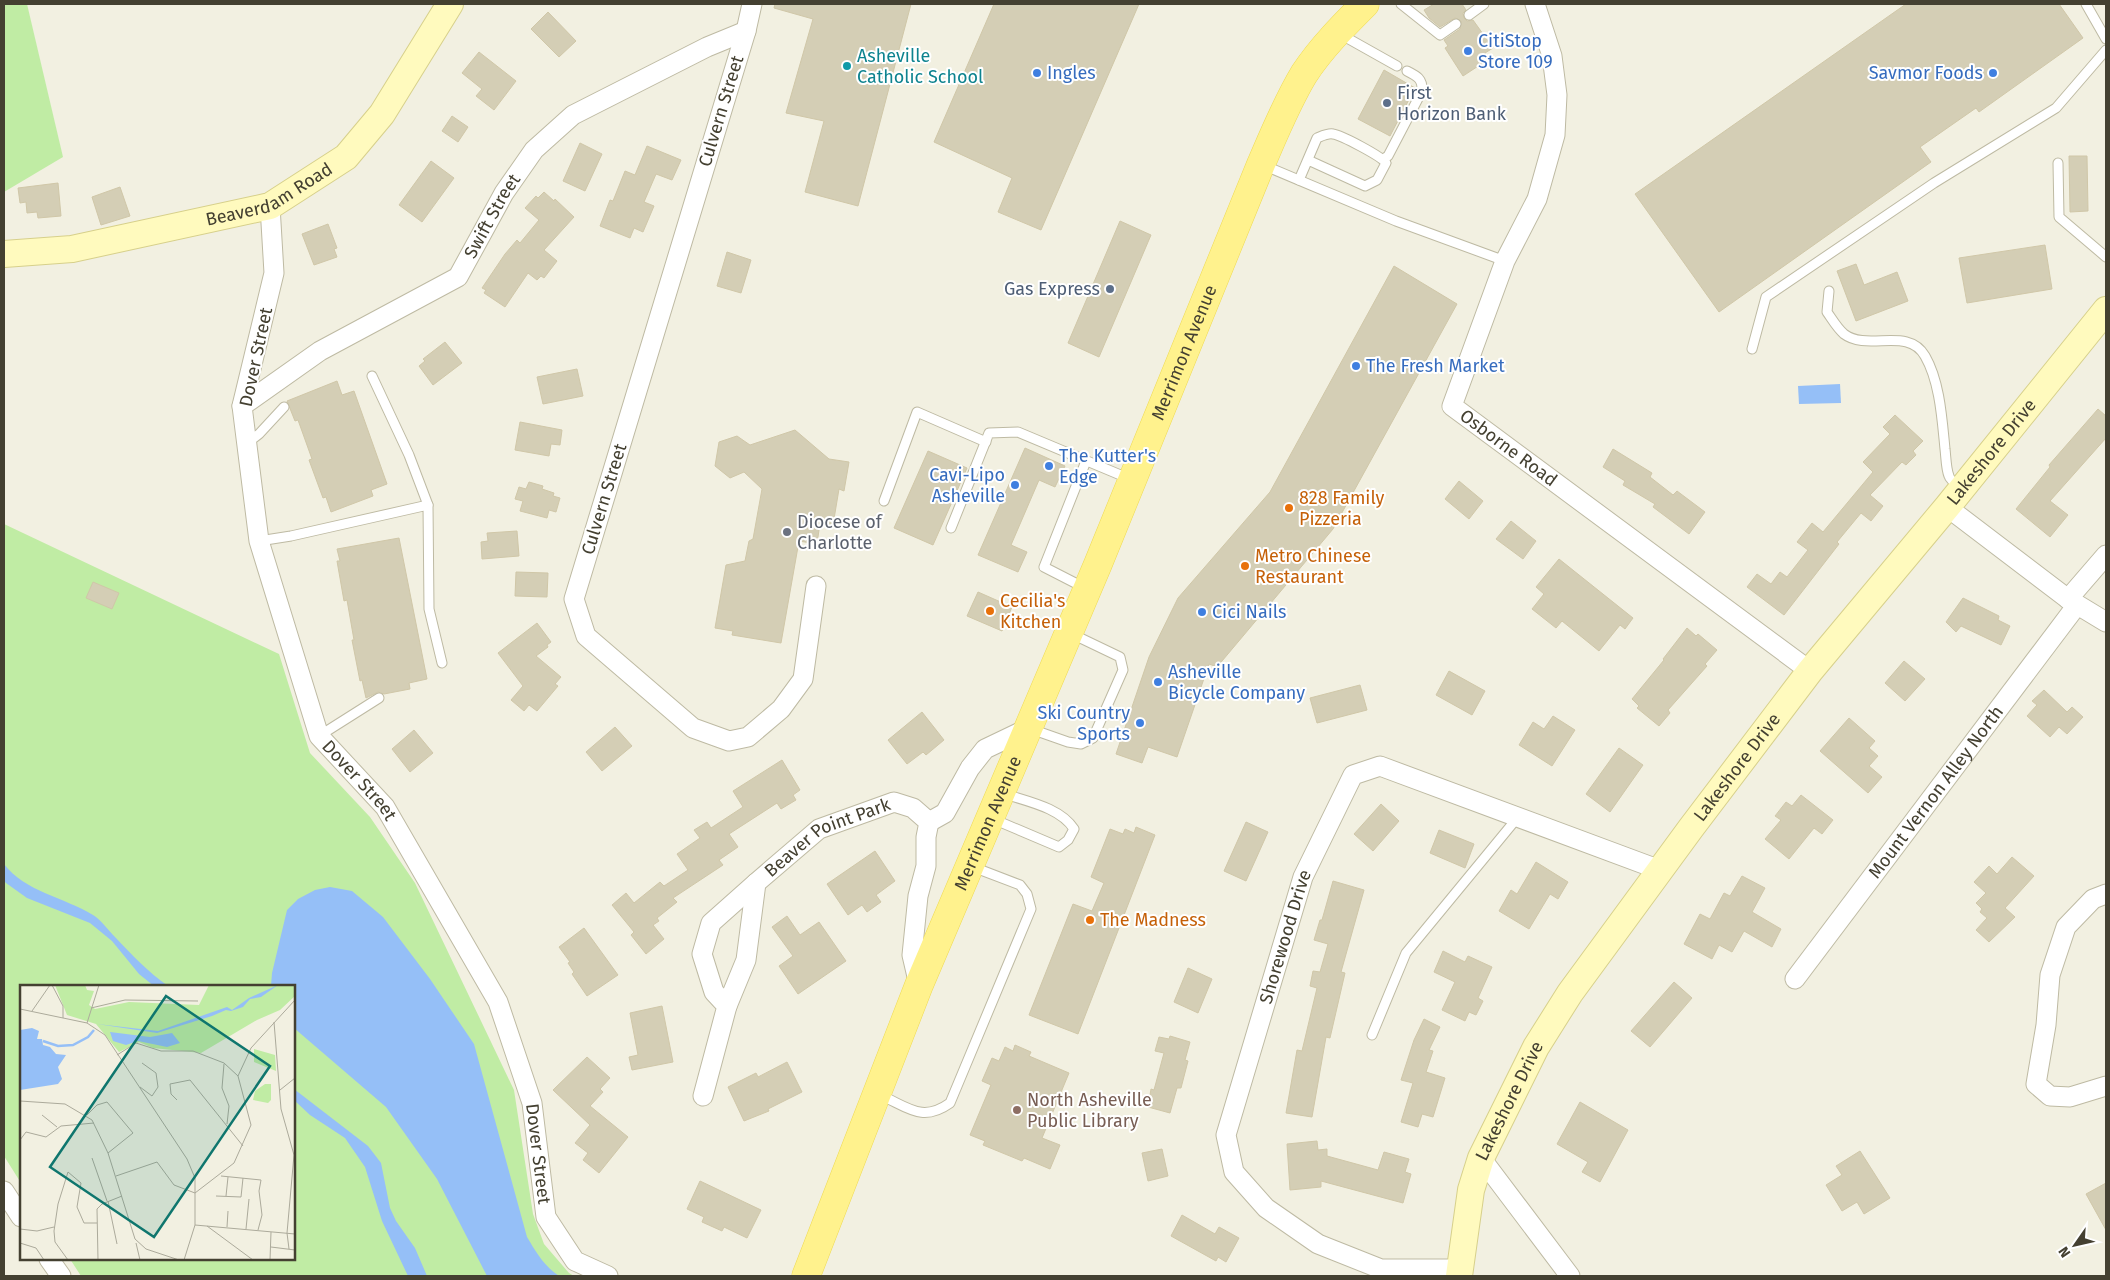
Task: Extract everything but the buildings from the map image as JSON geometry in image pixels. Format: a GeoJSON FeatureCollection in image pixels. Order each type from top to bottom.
{"type":"FeatureCollection","features":[{"type":"Feature","properties":{"kind":"main road","name":"Merrimon Avenue"},"geometry":{"type":"LineString","coordinates":[[806,1276],[920,985],[1088,590],[1261,164],[1286,108],[1305,73],[1338,32],[1366,4]]}},
{"type":"Feature","properties":{"kind":"street","name":"Beaverdam Road"},"geometry":{"type":"LineString","coordinates":[[4,254],[72,249],[270,206],[346,157],[382,114],[450,4]]}},
{"type":"Feature","properties":{"kind":"street","name":"Culvern Street"},"geometry":{"type":"LineString","coordinates":[[752,4],[746,31],[574,599],[586,636],[693,728],[729,741],[748,737],[781,709],[804,678],[816,586]]}},
{"type":"Feature","properties":{"kind":"street","name":"Osborne Road"},"geometry":{"type":"LineString","coordinates":[[1536,4],[1552,56],[1557,95],[1555,135],[1537,199],[1505,261],[1452,406],[1810,671]]}},
{"type":"Feature","properties":{"kind":"street","name":"Swift Street"},"geometry":{"type":"LineString","coordinates":[[242,406],[320,351],[458,277],[504,193],[534,150],[573,115],[707,47],[746,31]]}},
{"type":"Feature","properties":{"kind":"street","name":"Dover Street"},"geometry":{"type":"LineString","coordinates":[[270,206],[274,274],[242,406],[259,540],[319,736],[385,807],[498,1002],[532,1103],[546,1217],[575,1261],[608,1276]]}},
{"type":"Feature","properties":{"kind":"street","name":"Lakeshore Drive"},"geometry":{"type":"LineString","coordinates":[[1459,1272],[1472,1190],[1481,1158],[1536,1047],[1570,993],[1810,671],[1954,498],[2106,310]]}},
{"type":"Feature","properties":{"kind":"street"},"geometry":{"type":"LineString","coordinates":[[1954,498],[2073,602],[2106,622]]}},
{"type":"Feature","properties":{"kind":"street","name":"Mount Vernon Alley North"},"geometry":{"type":"LineString","coordinates":[[1795,979],[2106,555]]}},
{"type":"Feature","properties":{"kind":"street"},"geometry":{"type":"LineString","coordinates":[[920,985],[912,955],[918,896],[926,866],[926,837],[929,822],[945,813],[970,768],[985,749],[1029,728]]}},
{"type":"Feature","properties":{"kind":"street","name":"Shorewood Drive"},"geometry":{"type":"LineString","coordinates":[[1459,1272],[1381,1269],[1318,1244],[1266,1208],[1234,1172],[1226,1135],[1303,878],[1353,775],[1380,766],[1660,870]]}},
{"type":"Feature","properties":{"kind":"street","name":"Beaver Point Park"},"geometry":{"type":"LineString","coordinates":[[727,1006],[714,992],[702,954],[711,923],[756,882],[819,829],[894,802],[913,808],[929,822]]}},
{"type":"Feature","properties":{"kind":"street","name":"Beaver Point Park"},"geometry":{"type":"LineString","coordinates":[[703,1096],[727,1006],[746,960],[756,882]]}},
{"type":"Feature","properties":{"kind":"street"},"geometry":{"type":"LineString","coordinates":[[2106,894],[2093,899],[2066,927],[2050,975],[2046,1025],[2036,1084],[2050,1096],[2070,1097],[2106,1086]]}},
{"type":"Feature","properties":{"kind":"street"},"geometry":{"type":"LineString","coordinates":[[1481,1158],[1570,1276]]}},
{"type":"Feature","properties":{"kind":"street"},"geometry":{"type":"LineString","coordinates":[[4,1191],[20,1215]]}},
{"type":"Feature","properties":{"kind":"street"},"geometry":{"type":"LineString","coordinates":[[50,1260],[61,1276]]}},
{"type":"Feature","properties":{"kind":"lane"},"geometry":{"type":"LineString","coordinates":[[1401,4],[1430,24],[1440,35],[1456,24]]}},
{"type":"Feature","properties":{"kind":"lane"},"geometry":{"type":"LineString","coordinates":[[1409,10],[1418,4]]}},
{"type":"Feature","properties":{"kind":"lane"},"geometry":{"type":"LineString","coordinates":[[1469,15],[1484,4]]}},
{"type":"Feature","properties":{"kind":"lane"},"geometry":{"type":"LineString","coordinates":[[2086,4],[2106,39]]}},
{"type":"Feature","properties":{"kind":"lane"},"geometry":{"type":"LineString","coordinates":[[1338,32],[1397,66]]}},
{"type":"Feature","properties":{"kind":"lane"},"geometry":{"type":"LineString","coordinates":[[1752,349],[1766,297],[1934,183],[2056,108],[2106,50]]}},
{"type":"Feature","properties":{"kind":"lane"},"geometry":{"type":"LineString","coordinates":[[1383,159],[1388,156],[1422,91],[1423,83],[1418,76],[1407,71]]}},
{"type":"Feature","properties":{"kind":"lane"},"geometry":{"type":"LineString","coordinates":[[1299,180],[1317,138],[1333,134],[1383,159],[1386,163],[1377,180],[1365,186],[1308,160]]}},
{"type":"Feature","properties":{"kind":"lane"},"geometry":{"type":"LineString","coordinates":[[2058,163],[2059,217],[2106,257]]}},
{"type":"Feature","properties":{"kind":"lane"},"geometry":{"type":"LineString","coordinates":[[1261,164],[1396,221],[1505,261]]}},
{"type":"Feature","properties":{"kind":"lane"},"geometry":{"type":"LineString","coordinates":[[1829,291],[1827,312],[1843,333],[1855,340],[1871,342],[1899,340],[1910,343],[1924,354],[1932,371],[1938,399],[1949,477],[1954,498]]}},
{"type":"Feature","properties":{"kind":"lane"},"geometry":{"type":"LineString","coordinates":[[372,376],[409,455],[428,505],[428,609],[442,663]]}},
{"type":"Feature","properties":{"kind":"lane"},"geometry":{"type":"LineString","coordinates":[[247,444],[284,407]]}},
{"type":"Feature","properties":{"kind":"lane"},"geometry":{"type":"LineString","coordinates":[[884,501],[917,412],[986,442]]}},
{"type":"Feature","properties":{"kind":"lane"},"geometry":{"type":"LineString","coordinates":[[951,528],[989,433],[1018,432],[1133,480]]}},
{"type":"Feature","properties":{"kind":"lane"},"geometry":{"type":"LineString","coordinates":[[1086,461],[1044,566],[1088,590]]}},
{"type":"Feature","properties":{"kind":"lane"},"geometry":{"type":"LineString","coordinates":[[259,540],[291,536],[428,505]]}},
{"type":"Feature","properties":{"kind":"lane"},"geometry":{"type":"LineString","coordinates":[[1029,728],[1068,742],[1081,744],[1093,738],[1123,670],[1120,657],[1069,632]]}},
{"type":"Feature","properties":{"kind":"lane"},"geometry":{"type":"LineString","coordinates":[[319,736],[379,698]]}},
{"type":"Feature","properties":{"kind":"lane"},"geometry":{"type":"LineString","coordinates":[[990,818],[1059,847],[1068,840],[1074,829],[1068,819],[1002,792]]}},
{"type":"Feature","properties":{"kind":"lane"},"geometry":{"type":"LineString","coordinates":[[1372,1035],[1406,953],[1518,817]]}},
{"type":"Feature","properties":{"kind":"lane"},"geometry":{"type":"LineString","coordinates":[[877,1094],[922,1114],[938,1111],[950,1102],[1031,909],[1028,894],[1020,885],[970,866]]}},
{"type":"Feature","properties":{"kind":"green space"},"geometry":{"type":"Polygon","coordinates":[[[4,4],[27,4],[63,157],[4,192],[4,4]]]}},
{"type":"Feature","properties":{"kind":"green space"},"geometry":{"type":"Polygon","coordinates":[[[4,524],[279,654],[310,753],[370,817],[415,883],[514,1090],[533,1214],[544,1244],[569,1273],[574,1276],[81,1276],[71,1260],[295,1260],[295,985],[20,985],[20,1181],[4,1156],[4,524]]]}},
{"type":"Feature","properties":{"kind":"water"},"geometry":{"type":"Polygon","coordinates":[[[1840,384],[1841,403],[1799,404],[1798,386],[1840,384]]]}},
{"type":"Feature","properties":{"kind":"water"},"geometry":{"type":"Polygon","coordinates":[[[4,864],[34,888],[96,917],[140,963],[167,985],[153,985],[139,974],[112,941],[90,923],[27,898],[4,881],[4,864]]]}},
{"type":"Feature","properties":{"kind":"water"},"geometry":{"type":"Polygon","coordinates":[[[330,887],[352,891],[383,917],[430,979],[474,1044],[527,1237],[545,1263],[559,1276],[487,1276],[437,1179],[386,1107],[295,1029],[295,985],[271,985],[272,973],[287,910],[298,899],[315,890],[330,887]]]}},
{"type":"Feature","properties":{"kind":"water"},"geometry":{"type":"Polygon","coordinates":[[[295,1090],[368,1146],[381,1163],[390,1208],[396,1221],[415,1248],[427,1276],[408,1276],[382,1221],[365,1167],[345,1138],[310,1115],[295,1101],[295,1090]]]}},
{"type":"Feature","properties":{"kind":"place","name":"CitiStop Store 109"},"geometry":{"type":"Point","coordinates":[1468,51]}},
{"type":"Feature","properties":{"kind":"place","name":"Asheville Catholic School"},"geometry":{"type":"Point","coordinates":[847,66]}},
{"type":"Feature","properties":{"kind":"place","name":"Ingles"},"geometry":{"type":"Point","coordinates":[1037,73]}},
{"type":"Feature","properties":{"kind":"place","name":"Savmor Foods"},"geometry":{"type":"Point","coordinates":[1993,73]}},
{"type":"Feature","properties":{"kind":"place","name":"First Horizon Bank"},"geometry":{"type":"Point","coordinates":[1387,103]}},
{"type":"Feature","properties":{"kind":"place","name":"Gas Express"},"geometry":{"type":"Point","coordinates":[1110,289]}},
{"type":"Feature","properties":{"kind":"place","name":"The Fresh Market"},"geometry":{"type":"Point","coordinates":[1356,366]}},
{"type":"Feature","properties":{"kind":"place","name":"The Kutter's Edge"},"geometry":{"type":"Point","coordinates":[1049,466]}},
{"type":"Feature","properties":{"kind":"place","name":"Cavi-Lipo Asheville"},"geometry":{"type":"Point","coordinates":[1015,485]}},
{"type":"Feature","properties":{"kind":"place","name":"828 Family Pizzeria"},"geometry":{"type":"Point","coordinates":[1289,508]}},
{"type":"Feature","properties":{"kind":"place","name":"Diocese of Charlotte"},"geometry":{"type":"Point","coordinates":[787,532]}},
{"type":"Feature","properties":{"kind":"place","name":"Metro Chinese Restaurant"},"geometry":{"type":"Point","coordinates":[1245,566]}},
{"type":"Feature","properties":{"kind":"place","name":"Cecilia's Kitchen"},"geometry":{"type":"Point","coordinates":[990,611]}},
{"type":"Feature","properties":{"kind":"place","name":"Cici Nails"},"geometry":{"type":"Point","coordinates":[1202,612]}},
{"type":"Feature","properties":{"kind":"place","name":"Asheville Bicycle Company"},"geometry":{"type":"Point","coordinates":[1158,682]}},
{"type":"Feature","properties":{"kind":"place","name":"Ski Country Sports"},"geometry":{"type":"Point","coordinates":[1140,723]}},
{"type":"Feature","properties":{"kind":"place","name":"The Madness"},"geometry":{"type":"Point","coordinates":[1090,920]}},
{"type":"Feature","properties":{"kind":"place","name":"North Asheville Public Library"},"geometry":{"type":"Point","coordinates":[1017,1110]}}]}
